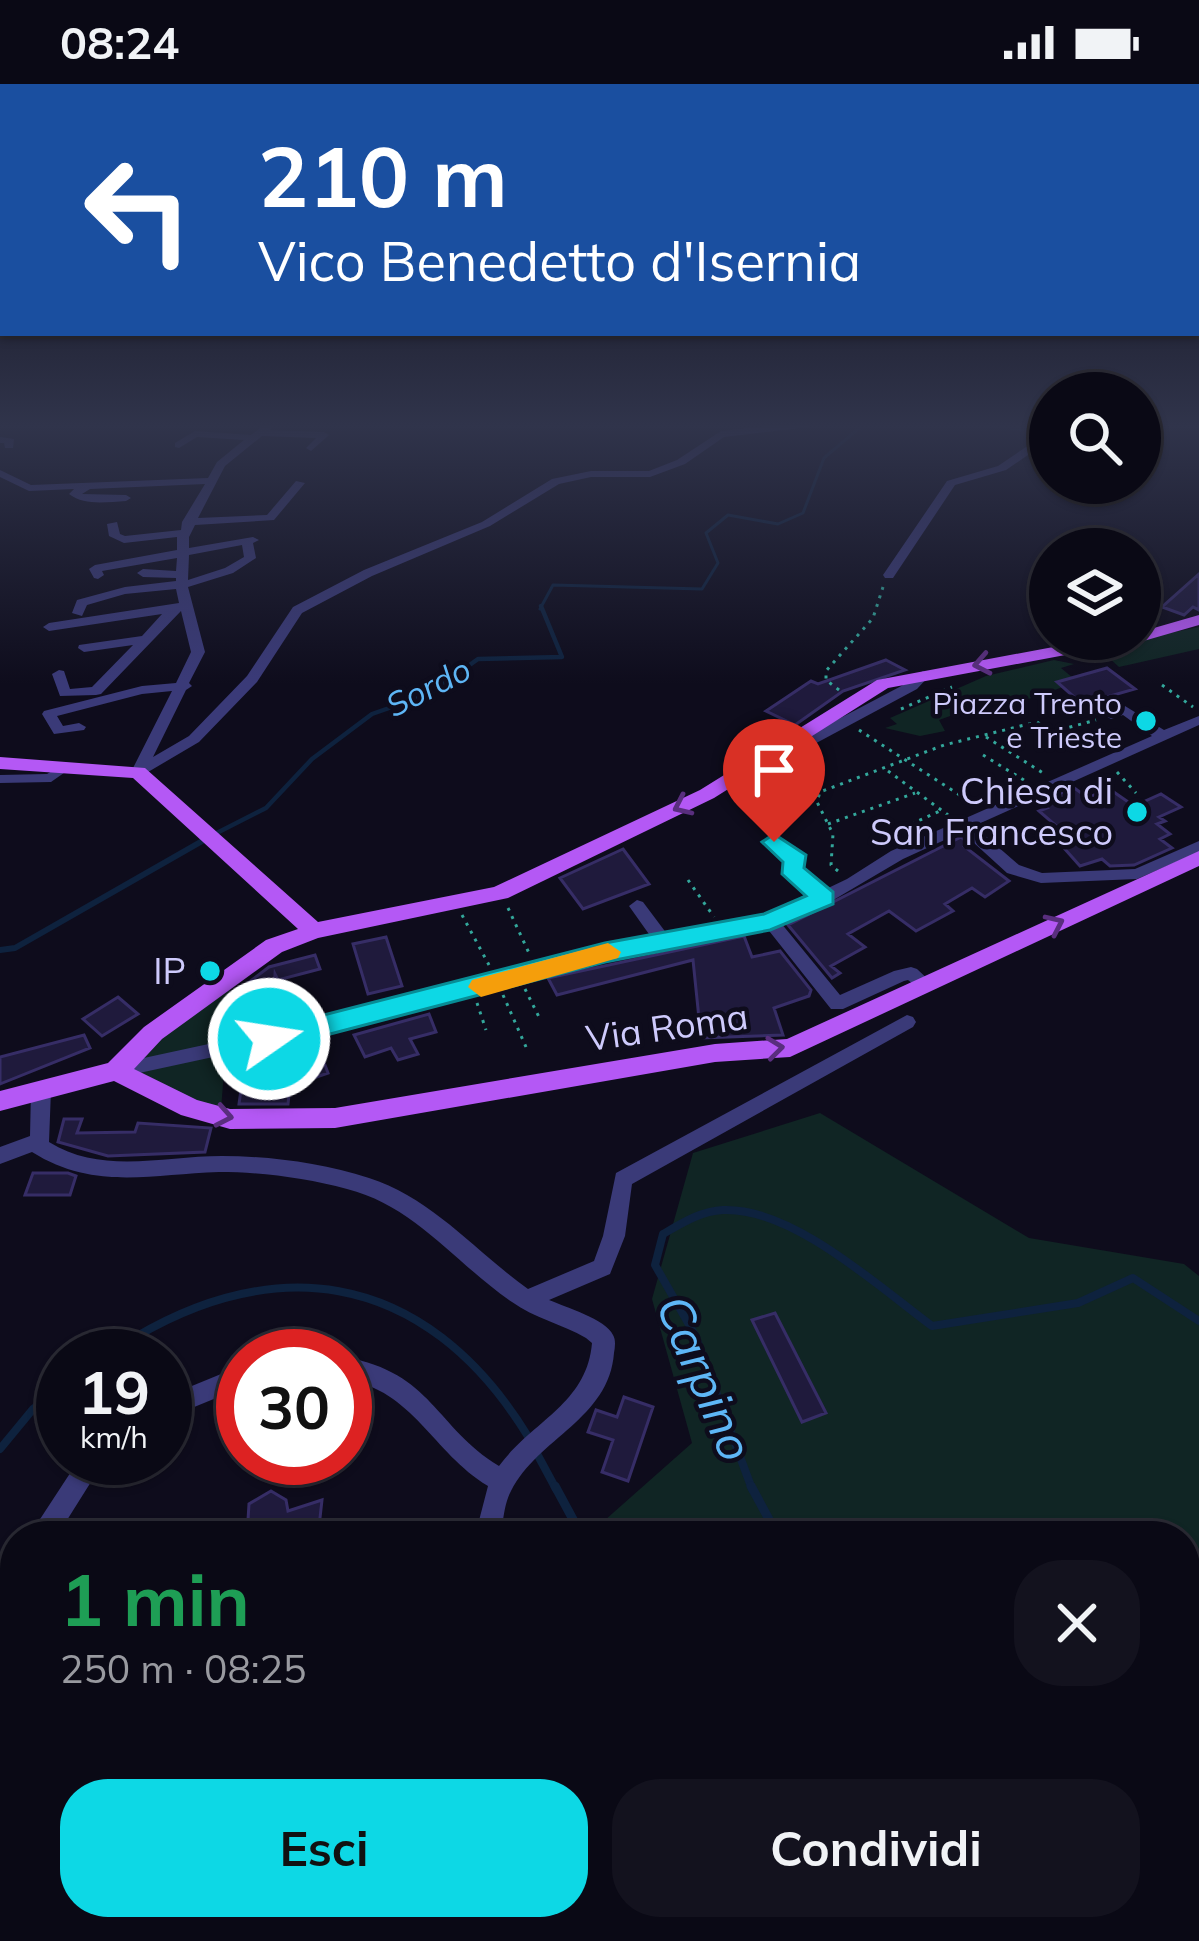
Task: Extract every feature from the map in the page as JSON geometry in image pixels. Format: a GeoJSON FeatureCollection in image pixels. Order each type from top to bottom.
{"type":"FeatureCollection","features":[{"type":"Feature","properties":{"kind":"main road"},"geometry":{"type":"LineString","coordinates":[[1161,631],[1199,620]]}},
{"type":"Feature","properties":{"kind":"main road"},"geometry":{"type":"LineString","coordinates":[[0,1101],[116,1072],[153,1033],[253,958],[310,926],[500,893],[707,794],[836,719],[883,684],[1029,656]]}},
{"type":"Feature","properties":{"kind":"main road"},"geometry":{"type":"LineString","coordinates":[[0,763],[138,772],[310,926]]}},
{"type":"Feature","properties":{"kind":"main road","name":"Via Roma"},"geometry":{"type":"LineString","coordinates":[[116,1072],[190,1108],[230,1119],[334,1118],[678,1058],[790,1048],[1199,858]]}},
{"type":"Feature","properties":{"kind":"street"},"geometry":{"type":"LineString","coordinates":[[138,772],[198,639],[179,608],[186,527],[198,511]]}},
{"type":"Feature","properties":{"kind":"street"},"geometry":{"type":"LineString","coordinates":[[113,524],[116,536],[124,540],[186,527],[270,518],[276,511]]}},
{"type":"Feature","properties":{"kind":"street"},"geometry":{"type":"LineString","coordinates":[[138,772],[194,739],[252,679],[297,610],[508,511]]}},
{"type":"Feature","properties":{"kind":"street"},"geometry":{"type":"LineString","coordinates":[[889,575],[932,511]]}},
{"type":"Feature","properties":{"kind":"street"},"geometry":{"type":"LineString","coordinates":[[78,613],[81,602],[94,597],[158,588],[247,561],[268,523],[186,527]]}},
{"type":"Feature","properties":{"kind":"street"},"geometry":{"type":"LineString","coordinates":[[180,579],[104,589],[94,569],[258,536]]}},
{"type":"Feature","properties":{"kind":"street"},"geometry":{"type":"LineString","coordinates":[[142,573],[180,579]]}},
{"type":"Feature","properties":{"kind":"street"},"geometry":{"type":"LineString","coordinates":[[94,620],[148,604],[158,588]]}},
{"type":"Feature","properties":{"kind":"street"},"geometry":{"type":"LineString","coordinates":[[49,627],[179,608]]}},
{"type":"Feature","properties":{"kind":"street"},"geometry":{"type":"LineString","coordinates":[[59,674],[65,693],[97,691],[179,608]]}},
{"type":"Feature","properties":{"kind":"street"},"geometry":{"type":"LineString","coordinates":[[84,648],[146,640]]}},
{"type":"Feature","properties":{"kind":"street"},"geometry":{"type":"LineString","coordinates":[[79,727],[58,731],[49,714],[123,700],[185,667]]}},
{"type":"Feature","properties":{"kind":"street"},"geometry":{"type":"LineString","coordinates":[[1118,712],[1161,735]]}},
{"type":"Feature","properties":{"kind":"street"},"geometry":{"type":"LineString","coordinates":[[116,1072],[663,940],[770,921],[853,884],[897,855],[1199,716]]}},
{"type":"Feature","properties":{"kind":"street"},"geometry":{"type":"LineString","coordinates":[[789,752],[836,719]]}},
{"type":"Feature","properties":{"kind":"street"},"geometry":{"type":"LineString","coordinates":[[0,779],[51,778],[64,768]]}},
{"type":"Feature","properties":{"kind":"street"},"geometry":{"type":"LineString","coordinates":[[964,826],[1013,869],[1041,878],[1137,874],[1199,846]]}},
{"type":"Feature","properties":{"kind":"street"},"geometry":{"type":"LineString","coordinates":[[774,842],[797,861],[790,869],[824,898]]}},
{"type":"Feature","properties":{"kind":"street"},"geometry":{"type":"LineString","coordinates":[[638,906],[663,940]]}},
{"type":"Feature","properties":{"kind":"street"},"geometry":{"type":"LineString","coordinates":[[770,921],[837,1004],[900,975],[911,974],[925,985]]}},
{"type":"Feature","properties":{"kind":"street"},"geometry":{"type":"LineString","coordinates":[[528,1299],[602,1267],[614,1236],[623,1179],[637,1167],[680,1149],[907,1022]]}},
{"type":"Feature","properties":{"kind":"street"},"geometry":{"type":"LineString","coordinates":[[41,1090],[39,1145],[63,1165],[226,1164],[348,1180],[405,1202],[528,1299],[588,1325],[604,1339],[605,1363],[591,1398],[507,1476],[493,1521]]}},
{"type":"Feature","properties":{"kind":"street"},"geometry":{"type":"LineString","coordinates":[[0,1156],[40,1140]]}},
{"type":"Feature","properties":{"kind":"street"},"geometry":{"type":"LineString","coordinates":[[372,1373],[411,1395],[482,1472],[507,1476]]}},
{"type":"Feature","properties":{"kind":"street"},"geometry":{"type":"LineString","coordinates":[[52,1521],[76,1485]]}},
{"type":"Feature","properties":{"kind":"path"},"geometry":{"type":"LineString","coordinates":[[889,575],[873,618],[826,671],[836,719],[988,814]]}},
{"type":"Feature","properties":{"kind":"path"},"geometry":{"type":"LineString","coordinates":[[1162,685],[1199,716]]}},
{"type":"Feature","properties":{"kind":"path"},"geometry":{"type":"LineString","coordinates":[[853,884],[831,866],[828,824],[819,812],[820,793],[983,734],[1037,722],[1052,732],[1118,712]]}},
{"type":"Feature","properties":{"kind":"path"},"geometry":{"type":"LineString","coordinates":[[983,734],[1047,785]]}},
{"type":"Feature","properties":{"kind":"path"},"geometry":{"type":"LineString","coordinates":[[1001,748],[983,754],[1047,785]]}},
{"type":"Feature","properties":{"kind":"path"},"geometry":{"type":"LineString","coordinates":[[1107,760],[1136,793]]}},
{"type":"Feature","properties":{"kind":"path"},"geometry":{"type":"LineString","coordinates":[[887,770],[964,826]]}},
{"type":"Feature","properties":{"kind":"path"},"geometry":{"type":"LineString","coordinates":[[828,824],[916,792]]}},
{"type":"Feature","properties":{"kind":"path"},"geometry":{"type":"LineString","coordinates":[[904,828],[942,810]]}},
{"type":"Feature","properties":{"kind":"path"},"geometry":{"type":"LineString","coordinates":[[688,880],[722,928]]}},
{"type":"Feature","properties":{"kind":"path"},"geometry":{"type":"LineString","coordinates":[[500,893],[540,1019]]}},
{"type":"Feature","properties":{"kind":"path"},"geometry":{"type":"LineString","coordinates":[[456,903],[526,1047]]}},
{"type":"Feature","properties":{"kind":"path"},"geometry":{"type":"LineString","coordinates":[[473,989],[486,1030]]}},
{"type":"Feature","properties":{"kind":"green space"},"geometry":{"type":"Polygon","coordinates":[[[1199,627],[1199,649],[1161,658],[1161,635],[1199,627]]]}},
{"type":"Feature","properties":{"kind":"green space"},"geometry":{"type":"Polygon","coordinates":[[[1054,660],[1074,664],[1061,668],[1073,678],[1058,682],[1063,687],[1011,705],[1000,698],[939,720],[945,731],[920,736],[885,728],[897,724],[890,718],[986,676],[1054,660]]]}},
{"type":"Feature","properties":{"kind":"green space"},"geometry":{"type":"Polygon","coordinates":[[[1111,660],[1150,660],[1119,667],[1111,660]]]}},
{"type":"Feature","properties":{"kind":"green space"},"geometry":{"type":"Polygon","coordinates":[[[231,979],[221,1110],[201,1107],[139,1074],[140,1054],[231,979]]]}},
{"type":"Feature","properties":{"kind":"green space"},"geometry":{"type":"Polygon","coordinates":[[[820,1113],[1029,1238],[1184,1264],[1199,1276],[1199,1521],[604,1521],[692,1443],[652,1299],[693,1153],[820,1113]]]}},
{"type":"Feature","properties":{"kind":"building"},"geometry":{"type":"Polygon","coordinates":[[[1199,574],[1199,610],[1193,607],[1184,615],[1162,607],[1199,574]]]}},
{"type":"Feature","properties":{"kind":"building"},"geometry":{"type":"Polygon","coordinates":[[[886,660],[905,670],[843,691],[795,725],[766,711],[811,681],[818,684],[886,660]]]}},
{"type":"Feature","properties":{"kind":"building"},"geometry":{"type":"Polygon","coordinates":[[[1107,668],[1135,689],[1082,704],[1057,682],[1107,668]]]}},
{"type":"Feature","properties":{"kind":"building"},"geometry":{"type":"Polygon","coordinates":[[[1073,787],[1088,798],[1108,788],[1134,806],[1161,794],[1181,807],[1159,817],[1165,821],[1157,824],[1170,834],[1160,839],[1172,848],[1134,865],[1110,866],[1102,859],[1080,866],[1064,848],[1076,843],[1039,811],[1047,808],[1041,803],[1073,787]]]}},
{"type":"Feature","properties":{"kind":"building"},"geometry":{"type":"Polygon","coordinates":[[[961,837],[970,845],[965,847],[1009,881],[985,897],[972,888],[945,904],[953,911],[916,931],[889,911],[848,934],[865,947],[831,966],[840,973],[832,978],[788,925],[961,837]]]}},
{"type":"Feature","properties":{"kind":"building"},"geometry":{"type":"Polygon","coordinates":[[[623,849],[649,884],[583,909],[560,878],[623,849]]]}},
{"type":"Feature","properties":{"kind":"building"},"geometry":{"type":"Polygon","coordinates":[[[744,936],[752,957],[780,951],[811,990],[809,996],[774,1008],[783,1035],[701,1038],[693,960],[557,995],[548,978],[744,936]]]}},
{"type":"Feature","properties":{"kind":"building"},"geometry":{"type":"Polygon","coordinates":[[[386,937],[402,986],[368,994],[353,944],[386,937]]]}},
{"type":"Feature","properties":{"kind":"building"},"geometry":{"type":"Polygon","coordinates":[[[315,955],[320,969],[278,980],[275,974],[272,1013],[254,1018],[245,985],[269,967],[315,955]]]}},
{"type":"Feature","properties":{"kind":"building"},"geometry":{"type":"Polygon","coordinates":[[[118,997],[138,1014],[102,1036],[83,1019],[118,997]]]}},
{"type":"Feature","properties":{"kind":"building"},"geometry":{"type":"Polygon","coordinates":[[[429,1014],[436,1032],[410,1039],[418,1054],[398,1060],[391,1048],[365,1057],[354,1035],[429,1014]]]}},
{"type":"Feature","properties":{"kind":"building"},"geometry":{"type":"Polygon","coordinates":[[[84,1035],[90,1048],[0,1084],[0,1057],[84,1035]]]}},
{"type":"Feature","properties":{"kind":"building"},"geometry":{"type":"Polygon","coordinates":[[[316,1041],[328,1073],[290,1086],[288,1104],[239,1104],[246,1054],[269,1052],[268,1062],[304,1051],[302,1045],[316,1041]]]}},
{"type":"Feature","properties":{"kind":"building"},"geometry":{"type":"Polygon","coordinates":[[[64,1119],[82,1119],[77,1133],[135,1132],[138,1123],[211,1128],[205,1152],[108,1156],[58,1142],[64,1119]]]}},
{"type":"Feature","properties":{"kind":"building"},"geometry":{"type":"Polygon","coordinates":[[[33,1173],[76,1176],[70,1195],[25,1195],[33,1173]]]}},
{"type":"Feature","properties":{"kind":"building"},"geometry":{"type":"Polygon","coordinates":[[[775,1313],[826,1413],[802,1422],[752,1320],[775,1313]]]}},
{"type":"Feature","properties":{"kind":"building"},"geometry":{"type":"Polygon","coordinates":[[[624,1397],[653,1407],[628,1481],[602,1472],[613,1440],[588,1432],[596,1410],[617,1417],[624,1397]]]}},
{"type":"Feature","properties":{"kind":"building"},"geometry":{"type":"Polygon","coordinates":[[[271,1491],[286,1500],[288,1511],[322,1500],[320,1521],[248,1521],[249,1504],[271,1491]]]}},
{"type":"Feature","properties":{"kind":"waterway","name":"Sordo"},"geometry":{"type":"LineString","coordinates":[[541,607],[553,585],[702,589],[718,563],[706,533],[728,515],[778,524],[804,511]]}},
{"type":"Feature","properties":{"kind":"waterway","name":"Sordo"},"geometry":{"type":"LineString","coordinates":[[205,839],[266,808],[312,759],[372,714],[429,694],[478,659],[562,657],[541,607]]}},
{"type":"Feature","properties":{"kind":"waterway","name":"Sordo"},"geometry":{"type":"LineString","coordinates":[[0,950],[15,948],[211,836]]}},
{"type":"Feature","properties":{"kind":"waterway","name":"Carpino"},"geometry":{"type":"LineString","coordinates":[[752,1489],[695,1335],[655,1265],[663,1234],[699,1215],[723,1210],[777,1221],[834,1252],[932,1326],[1078,1303],[1133,1278],[1199,1321]]}},
{"type":"Feature","properties":{"kind":"waterway","name":"Carpino"},"geometry":{"type":"LineString","coordinates":[[152,1329],[225,1298],[283,1288],[339,1291],[392,1308],[442,1337],[488,1381],[529,1438]]}},
{"type":"Feature","properties":{"kind":"waterway","name":"Carpino"},"geometry":{"type":"LineString","coordinates":[[0,1449],[36,1407]]}},
{"type":"Feature","properties":{"kind":"waterway","name":"Carpino"},"geometry":{"type":"LineString","coordinates":[[535,1450],[556,1489]]}},
{"type":"Feature","properties":{"kind":"waterway","name":"Carpino"},"geometry":{"type":"LineString","coordinates":[[555,1486],[574,1521]]}},
{"type":"Feature","properties":{"kind":"waterway","name":"Carpino"},"geometry":{"type":"LineString","coordinates":[[751,1486],[770,1521]]}},
{"type":"Feature","properties":{"kind":"slow traffic"},"geometry":{"type":"LineString","coordinates":[[481,987],[608,952]]}},
{"type":"Feature","properties":{"kind":"place","name":"Piazza Trento e Trieste"},"geometry":{"type":"Point","coordinates":[1146,721]}},
{"type":"Feature","properties":{"kind":"place","name":"Chiesa di San Francesco"},"geometry":{"type":"Point","coordinates":[1137,812]}},
{"type":"Feature","properties":{"kind":"place","name":"IP"},"geometry":{"type":"Point","coordinates":[210,971]}},
{"type":"Feature","properties":{"kind":"route"},"geometry":{"type":"LineString","coordinates":[[269,1039],[605,952],[770,921],[824,898],[790,869],[797,861],[774,842]]}}]}
